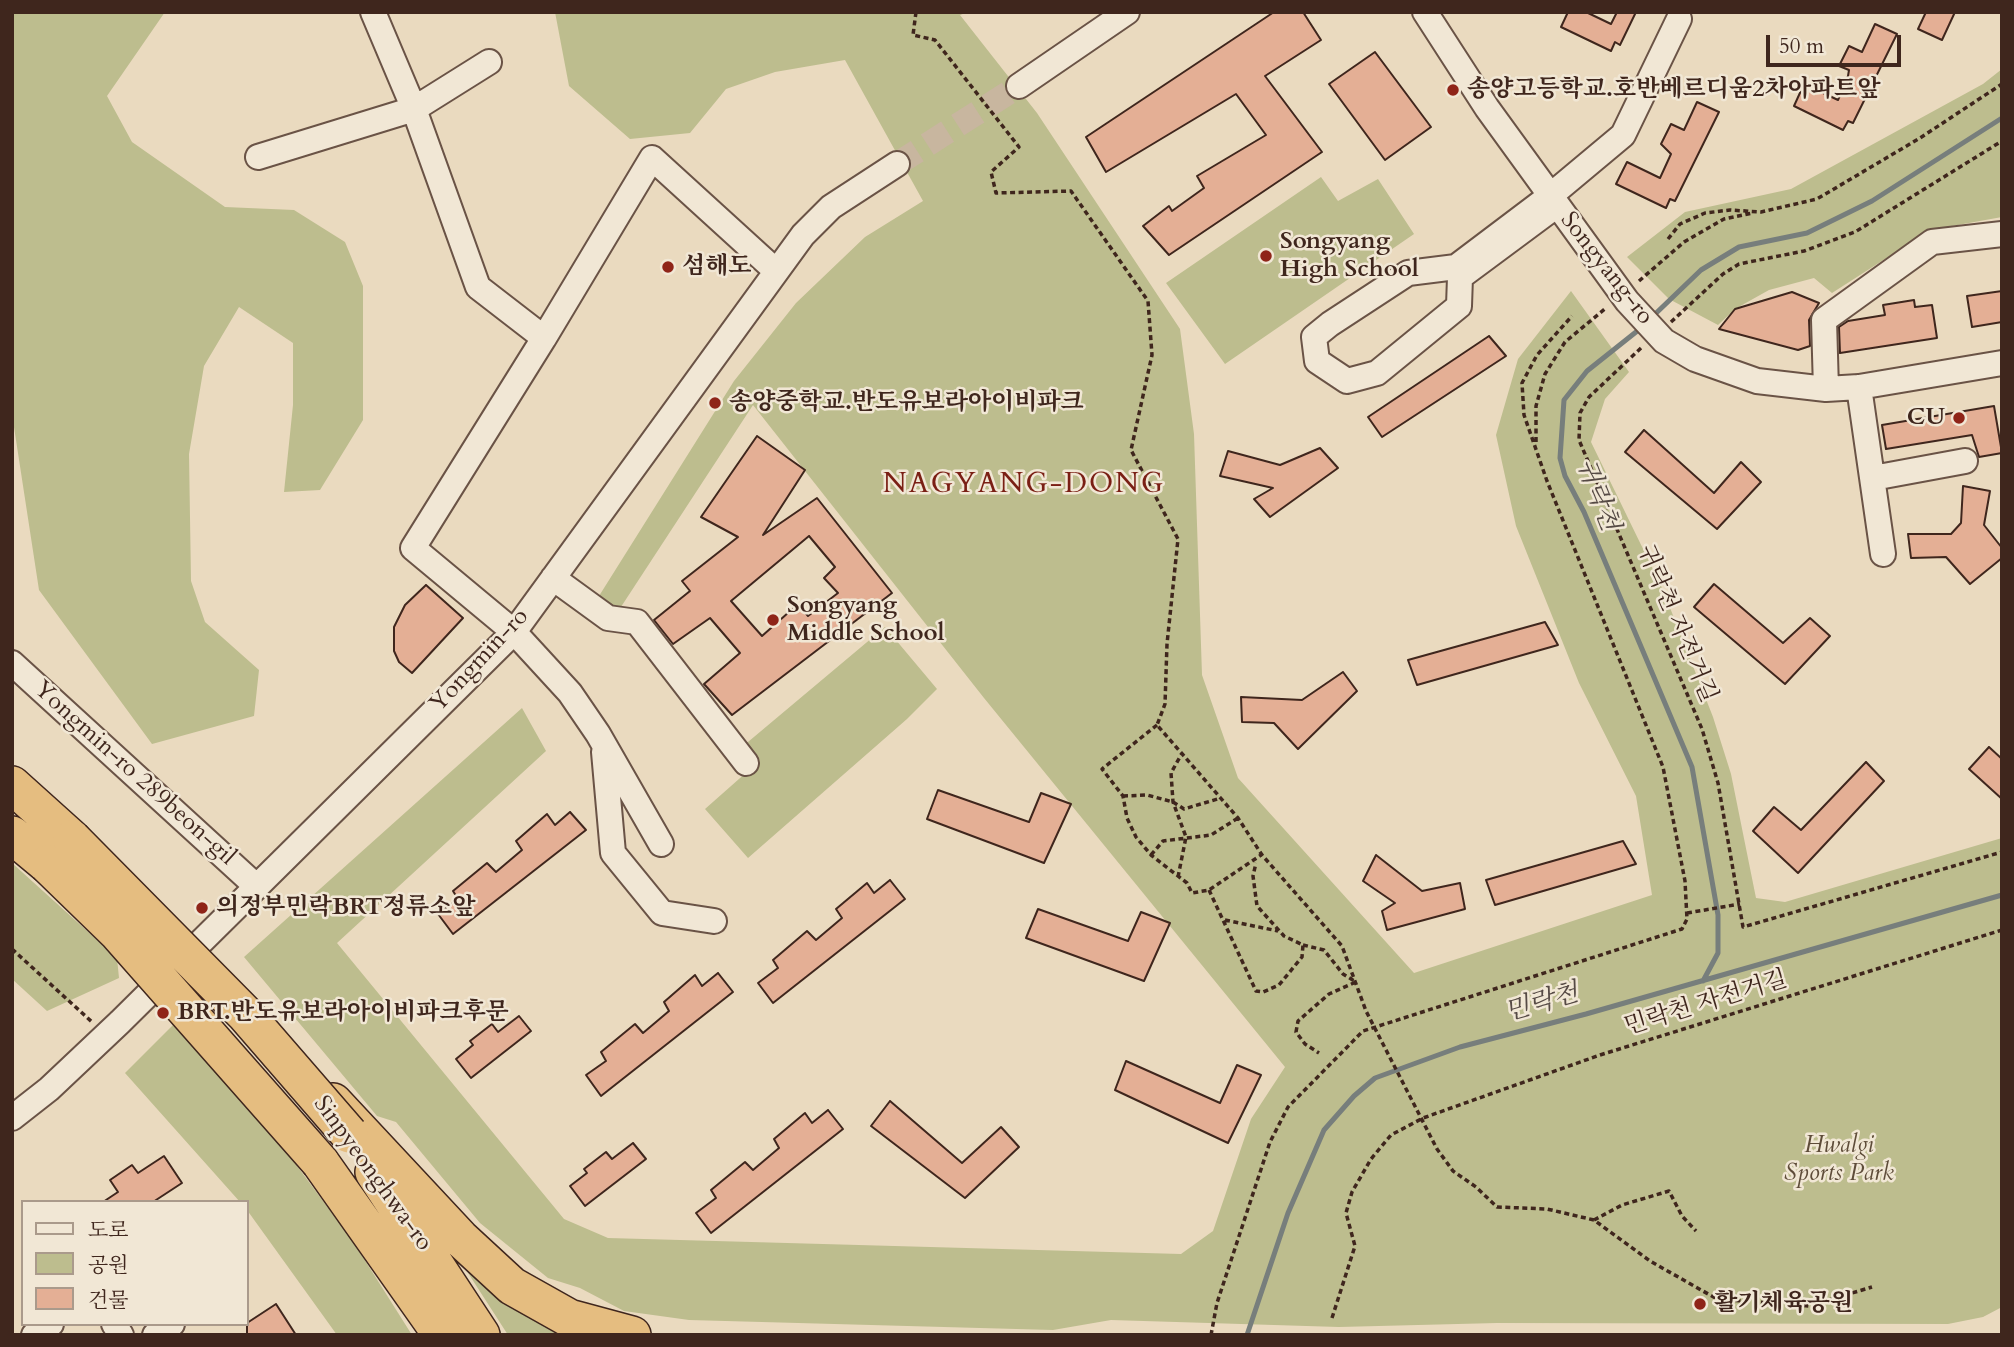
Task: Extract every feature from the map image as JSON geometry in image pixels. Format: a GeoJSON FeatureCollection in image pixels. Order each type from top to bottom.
{"type":"FeatureCollection","features":[{"type":"Feature","properties":{"kind":"highway","name":"Sinpyeonghwa-ro"},"geometry":{"type":"LineString","coordinates":[[12,785],[72,839],[246,1014],[353,1130],[481,1335]]}},
{"type":"Feature","properties":{"kind":"highway","name":"Sinpyeonghwa-ro"},"geometry":{"type":"LineString","coordinates":[[12,835],[47,864],[118,933],[320,1161],[442,1335]]}},
{"type":"Feature","properties":{"kind":"highway"},"geometry":{"type":"LineString","coordinates":[[353,1130],[460,1238],[512,1286],[569,1318],[632,1335]]}},
{"type":"Feature","properties":{"kind":"street"},"geometry":{"type":"LineString","coordinates":[[373,12],[414,108],[478,287],[544,338]]}},
{"type":"Feature","properties":{"kind":"street"},"geometry":{"type":"LineString","coordinates":[[1019,86],[1127,12]]}},
{"type":"Feature","properties":{"kind":"street","name":"Songyang-ro"},"geometry":{"type":"LineString","coordinates":[[1425,12],[1487,108],[1627,301],[1655,333],[1695,359],[1757,381],[1826,388],[1859,387],[2002,363]]}},
{"type":"Feature","properties":{"kind":"street"},"geometry":{"type":"LineString","coordinates":[[1554,200],[1456,267],[1408,273],[1330,324],[1314,337],[1317,361],[1347,381],[1377,373],[1459,306],[1460,277],[1554,200],[1623,135],[1679,19]]}},
{"type":"Feature","properties":{"kind":"street"},"geometry":{"type":"LineString","coordinates":[[258,157],[414,108],[489,62]]}},
{"type":"Feature","properties":{"kind":"street"},"geometry":{"type":"LineString","coordinates":[[661,844],[603,741],[570,693],[514,632],[413,548],[652,158],[776,271]]}},
{"type":"Feature","properties":{"kind":"street","name":"Yongmin-ro"},"geometry":{"type":"LineString","coordinates":[[12,1118],[49,1089],[106,1035],[514,632],[803,235],[831,207],[897,164]]}},
{"type":"Feature","properties":{"kind":"street"},"geometry":{"type":"LineString","coordinates":[[1826,388],[1824,320],[1932,242],[2002,234]]}},
{"type":"Feature","properties":{"kind":"street"},"geometry":{"type":"LineString","coordinates":[[1859,387],[1883,554]]}},
{"type":"Feature","properties":{"kind":"street"},"geometry":{"type":"LineString","coordinates":[[1872,478],[1965,461]]}},
{"type":"Feature","properties":{"kind":"street"},"geometry":{"type":"LineString","coordinates":[[553,578],[608,618],[637,622],[746,763]]}},
{"type":"Feature","properties":{"kind":"street","name":"Yongmin-ro 289beon-gil"},"geometry":{"type":"LineString","coordinates":[[12,663],[256,886]]}},
{"type":"Feature","properties":{"kind":"street"},"geometry":{"type":"LineString","coordinates":[[603,741],[613,853],[662,914],[714,921]]}},
{"type":"Feature","properties":{"kind":"path"},"geometry":{"type":"LineString","coordinates":[[916,12],[914,35],[935,40],[1018,147],[991,172],[996,193],[1071,191],[1148,301],[1152,355],[1131,450],[1178,539],[1167,643],[1165,704],[1157,725],[1102,769],[1123,796],[1127,818],[1136,837],[1151,855],[1187,883],[1192,893],[1209,890],[1257,861],[1262,855]]}},
{"type":"Feature","properties":{"kind":"path"},"geometry":{"type":"LineString","coordinates":[[1668,239],[1680,224],[1704,213],[1730,210],[1761,212],[1817,199],[1920,138],[2002,83]]}},
{"type":"Feature","properties":{"kind":"path","name":"귀락천 자전거길"},"geometry":{"type":"LineString","coordinates":[[1740,904],[1718,783],[1702,729],[1579,440],[1580,413],[1589,397],[1655,333],[1723,274],[1740,264],[1804,251],[1855,232],[2002,141]]}},
{"type":"Feature","properties":{"kind":"path"},"geometry":{"type":"LineString","coordinates":[[1211,1335],[1217,1303],[1252,1188],[1288,1107],[1330,1061],[1363,1031],[1374,1025],[1682,929],[1688,919],[1685,881],[1663,767],[1547,481],[1524,415],[1522,383],[1537,355],[1572,316]]}},
{"type":"Feature","properties":{"kind":"path"},"geometry":{"type":"LineString","coordinates":[[1157,725],[1238,818],[1262,855],[1342,946],[1374,1025],[1437,1149],[1453,1171],[1476,1186],[1497,1207],[1547,1209],[1594,1220],[1650,1261],[1717,1299],[1809,1306],[1872,1287]]}},
{"type":"Feature","properties":{"kind":"path"},"geometry":{"type":"LineString","coordinates":[[1178,877],[1186,837],[1172,802],[1171,773],[1181,755]]}},
{"type":"Feature","properties":{"kind":"path"},"geometry":{"type":"LineString","coordinates":[[1123,796],[1147,795],[1172,802],[1184,809],[1221,798]]}},
{"type":"Feature","properties":{"kind":"path"},"geometry":{"type":"LineString","coordinates":[[1151,855],[1163,841],[1211,835],[1238,818]]}},
{"type":"Feature","properties":{"kind":"path"},"geometry":{"type":"LineString","coordinates":[[1687,913],[1740,904],[1743,927],[2002,852]]}},
{"type":"Feature","properties":{"kind":"path"},"geometry":{"type":"LineString","coordinates":[[1257,861],[1253,876],[1257,906],[1280,932],[1303,946],[1324,950],[1343,974],[1356,982]]}},
{"type":"Feature","properties":{"kind":"path"},"geometry":{"type":"LineString","coordinates":[[1209,890],[1256,991],[1263,992],[1279,985],[1302,957],[1303,946]]}},
{"type":"Feature","properties":{"kind":"path"},"geometry":{"type":"LineString","coordinates":[[1225,920],[1280,932]]}},
{"type":"Feature","properties":{"kind":"path","name":"민락천 자전거길"},"geometry":{"type":"LineString","coordinates":[[1332,1318],[1354,1245],[1346,1213],[1352,1192],[1371,1159],[1391,1135],[1423,1118],[1600,1055],[2002,930]]}},
{"type":"Feature","properties":{"kind":"path"},"geometry":{"type":"LineString","coordinates":[[12,949],[106,1035]]}},
{"type":"Feature","properties":{"kind":"path"},"geometry":{"type":"LineString","coordinates":[[1319,1054],[1305,1044],[1296,1032],[1298,1021],[1329,993],[1356,982]]}},
{"type":"Feature","properties":{"kind":"path"},"geometry":{"type":"LineString","coordinates":[[1594,1220],[1622,1205],[1668,1191],[1682,1216],[1696,1231]]}},
{"type":"Feature","properties":{"kind":"green space"},"geometry":{"type":"Polygon","coordinates":[[[12,12],[165,12],[107,96],[132,142],[225,207],[294,210],[345,242],[363,286],[363,420],[320,490],[284,492],[293,405],[293,343],[239,307],[204,366],[189,454],[191,581],[205,622],[259,670],[254,716],[152,744],[39,590],[12,414],[12,12]]]}},
{"type":"Feature","properties":{"kind":"green space","name":"Hwalgi Sports Park"},"geometry":{"type":"Polygon","coordinates":[[[555,12],[968,12],[960,15],[1037,113],[1180,329],[1194,434],[1202,675],[1238,778],[1414,973],[1652,895],[1636,796],[1579,683],[1516,526],[1496,435],[1518,359],[1571,291],[1629,372],[1605,399],[1591,442],[1663,590],[1713,717],[1731,774],[1756,898],[1785,902],[2002,838],[2002,1307],[1983,1317],[1948,1324],[1497,1323],[1339,1327],[1111,1320],[1053,1330],[689,1320],[624,1311],[580,1288],[548,1278],[480,1223],[396,1122],[377,1116],[244,957],[522,708],[546,751],[337,943],[564,1219],[608,1238],[1181,1254],[1213,1231],[1251,1119],[1285,1067],[984,698],[753,405],[617,613],[599,596],[734,381],[796,303],[865,237],[923,201],[845,60],[775,72],[726,89],[690,133],[630,139],[569,86],[555,12]]]}},
{"type":"Feature","properties":{"kind":"green space"},"geometry":{"type":"Polygon","coordinates":[[[2002,69],[2002,217],[1930,230],[1832,293],[1814,278],[1769,290],[1735,309],[1718,325],[1669,299],[1627,257],[1685,212],[1791,189],[1983,84],[2002,69]]]}},
{"type":"Feature","properties":{"kind":"green space"},"geometry":{"type":"Polygon","coordinates":[[[1321,177],[1338,201],[1378,179],[1414,234],[1225,364],[1166,283],[1321,177]]]}},
{"type":"Feature","properties":{"kind":"green space"},"geometry":{"type":"Polygon","coordinates":[[[885,627],[937,689],[907,719],[748,858],[705,809],[748,771],[742,747],[885,627]]]}},
{"type":"Feature","properties":{"kind":"green space"},"geometry":{"type":"Polygon","coordinates":[[[12,863],[117,958],[119,978],[47,1011],[12,979],[12,863]]]}},
{"type":"Feature","properties":{"kind":"green space"},"geometry":{"type":"Polygon","coordinates":[[[174,1024],[235,1082],[354,1243],[412,1335],[337,1335],[248,1211],[248,1200],[238,1200],[125,1073],[174,1024]]]}},
{"type":"Feature","properties":{"kind":"green space"},"geometry":{"type":"Polygon","coordinates":[[[441,1231],[600,1335],[508,1335],[441,1231]]]}},
{"type":"Feature","properties":{"kind":"building"},"geometry":{"type":"Polygon","coordinates":[[[1274,12],[1303,12],[1321,40],[1265,76],[1322,152],[1169,255],[1143,226],[1169,206],[1172,211],[1204,188],[1197,176],[1266,135],[1236,94],[1106,172],[1086,137],[1274,12]]]}},
{"type":"Feature","properties":{"kind":"building"},"geometry":{"type":"Polygon","coordinates":[[[1568,12],[1586,12],[1611,24],[1617,12],[1636,12],[1620,45],[1615,42],[1611,51],[1561,27],[1568,12]]]}},
{"type":"Feature","properties":{"kind":"building"},"geometry":{"type":"Polygon","coordinates":[[[1926,12],[1955,12],[1942,40],[1918,29],[1926,12]]]}},
{"type":"Feature","properties":{"kind":"building"},"geometry":{"type":"Polygon","coordinates":[[[1875,24],[1897,34],[1853,123],[1848,121],[1843,130],[1794,106],[1804,84],[1838,100],[1849,70],[1839,66],[1849,46],[1862,52],[1875,24]]]}},
{"type":"Feature","properties":{"kind":"building"},"geometry":{"type":"Polygon","coordinates":[[[1375,52],[1431,127],[1385,160],[1329,84],[1375,52]]]}},
{"type":"Feature","properties":{"kind":"building"},"geometry":{"type":"Polygon","coordinates":[[[1697,102],[1719,112],[1675,201],[1670,199],[1666,208],[1616,184],[1627,162],[1660,178],[1671,154],[1661,144],[1671,124],[1684,130],[1697,102]]]}},
{"type":"Feature","properties":{"kind":"building"},"geometry":{"type":"Polygon","coordinates":[[[2002,291],[2002,322],[1972,327],[1967,296],[2002,291]]]}},
{"type":"Feature","properties":{"kind":"building"},"geometry":{"type":"Polygon","coordinates":[[[1792,292],[1819,303],[1809,320],[1810,346],[1798,350],[1719,329],[1735,309],[1792,292]]]}},
{"type":"Feature","properties":{"kind":"building"},"geometry":{"type":"Polygon","coordinates":[[[1914,300],[1915,307],[1932,305],[1937,338],[1840,353],[1839,327],[1848,321],[1885,315],[1883,305],[1914,300]]]}},
{"type":"Feature","properties":{"kind":"building"},"geometry":{"type":"Polygon","coordinates":[[[1489,336],[1506,356],[1382,437],[1368,417],[1489,336]]]}},
{"type":"Feature","properties":{"kind":"building"},"geometry":{"type":"Polygon","coordinates":[[[1994,406],[2002,453],[1979,457],[1972,435],[1886,449],[1882,425],[1994,406]]]}},
{"type":"Feature","properties":{"kind":"building"},"geometry":{"type":"Polygon","coordinates":[[[1644,430],[1714,493],[1741,462],[1761,482],[1717,529],[1625,452],[1644,430]]]}},
{"type":"Feature","properties":{"kind":"building"},"geometry":{"type":"Polygon","coordinates":[[[757,436],[805,470],[763,535],[817,498],[892,593],[732,715],[704,684],[740,653],[710,618],[673,644],[654,620],[690,591],[682,581],[738,537],[701,517],[757,436]],[[809,536],[731,601],[762,636],[798,604],[808,616],[838,593],[824,578],[835,567],[809,536]]]}},
{"type":"Feature","properties":{"kind":"building"},"geometry":{"type":"Polygon","coordinates":[[[1320,448],[1338,468],[1270,517],[1254,499],[1273,488],[1220,476],[1228,451],[1280,465],[1320,448]]]}},
{"type":"Feature","properties":{"kind":"building"},"geometry":{"type":"Polygon","coordinates":[[[1963,486],[1990,491],[1984,525],[2002,548],[2002,558],[1970,584],[1946,557],[1911,558],[1908,534],[1951,534],[1961,523],[1963,486]]]}},
{"type":"Feature","properties":{"kind":"building"},"geometry":{"type":"Polygon","coordinates":[[[1714,584],[1783,643],[1810,618],[1830,636],[1785,684],[1694,607],[1714,584]]]}},
{"type":"Feature","properties":{"kind":"building"},"geometry":{"type":"Polygon","coordinates":[[[426,585],[463,618],[412,673],[399,662],[394,651],[394,627],[405,605],[426,585]]]}},
{"type":"Feature","properties":{"kind":"building"},"geometry":{"type":"Polygon","coordinates":[[[1545,622],[1558,645],[1417,685],[1408,660],[1545,622]]]}},
{"type":"Feature","properties":{"kind":"building"},"geometry":{"type":"Polygon","coordinates":[[[1343,672],[1357,691],[1298,749],[1274,723],[1242,722],[1241,697],[1302,700],[1343,672]]]}},
{"type":"Feature","properties":{"kind":"building"},"geometry":{"type":"Polygon","coordinates":[[[1989,747],[2002,759],[2002,799],[1969,769],[1989,747]]]}},
{"type":"Feature","properties":{"kind":"building"},"geometry":{"type":"Polygon","coordinates":[[[1866,762],[1884,781],[1798,873],[1753,831],[1774,807],[1801,830],[1866,762]]]}},
{"type":"Feature","properties":{"kind":"building"},"geometry":{"type":"Polygon","coordinates":[[[938,790],[1029,822],[1041,793],[1071,804],[1044,863],[927,819],[938,790]]]}},
{"type":"Feature","properties":{"kind":"building"},"geometry":{"type":"Polygon","coordinates":[[[570,812],[586,830],[453,934],[438,914],[458,899],[453,891],[487,863],[496,872],[522,850],[516,841],[547,814],[555,825],[570,812]]]}},
{"type":"Feature","properties":{"kind":"building"},"geometry":{"type":"Polygon","coordinates":[[[1623,841],[1636,864],[1495,905],[1486,880],[1623,841]]]}},
{"type":"Feature","properties":{"kind":"building"},"geometry":{"type":"Polygon","coordinates":[[[1376,855],[1422,891],[1460,883],[1465,909],[1387,930],[1382,911],[1395,903],[1363,881],[1376,855]]]}},
{"type":"Feature","properties":{"kind":"building"},"geometry":{"type":"Polygon","coordinates":[[[890,880],[905,899],[773,1003],[758,983],[778,968],[773,960],[807,931],[816,940],[842,918],[836,909],[867,883],[874,893],[890,880]]]}},
{"type":"Feature","properties":{"kind":"building"},"geometry":{"type":"Polygon","coordinates":[[[1038,909],[1128,941],[1141,912],[1170,923],[1144,981],[1026,938],[1038,909]]]}},
{"type":"Feature","properties":{"kind":"building"},"geometry":{"type":"Polygon","coordinates":[[[718,973],[733,992],[601,1096],[586,1075],[606,1061],[601,1052],[635,1024],[643,1033],[669,1011],[664,1002],[695,975],[702,986],[718,973]]]}},
{"type":"Feature","properties":{"kind":"building"},"geometry":{"type":"Polygon","coordinates":[[[519,1016],[531,1031],[471,1078],[456,1059],[473,1045],[470,1041],[492,1024],[498,1032],[519,1016]]]}},
{"type":"Feature","properties":{"kind":"building"},"geometry":{"type":"Polygon","coordinates":[[[1126,1061],[1220,1103],[1237,1065],[1261,1075],[1228,1143],[1115,1090],[1126,1061]]]}},
{"type":"Feature","properties":{"kind":"building"},"geometry":{"type":"Polygon","coordinates":[[[890,1101],[962,1163],[1001,1127],[1019,1147],[965,1198],[871,1126],[890,1101]]]}},
{"type":"Feature","properties":{"kind":"building"},"geometry":{"type":"Polygon","coordinates":[[[828,1110],[843,1129],[711,1233],[696,1213],[716,1198],[711,1190],[745,1162],[753,1170],[779,1148],[774,1139],[805,1113],[812,1123],[828,1110]]]}},
{"type":"Feature","properties":{"kind":"building"},"geometry":{"type":"Polygon","coordinates":[[[633,1143],[646,1159],[585,1206],[570,1186],[587,1173],[584,1169],[606,1152],[612,1159],[633,1143]]]}},
{"type":"Feature","properties":{"kind":"building"},"geometry":{"type":"Polygon","coordinates":[[[164,1156],[182,1183],[156,1200],[106,1200],[118,1192],[110,1180],[132,1165],[138,1173],[164,1156]]]}},
{"type":"Feature","properties":{"kind":"building"},"geometry":{"type":"Polygon","coordinates":[[[276,1304],[296,1335],[247,1335],[248,1322],[276,1304]]]}},
{"type":"Feature","properties":{"kind":"waterway","name":"귀락천"},"geometry":{"type":"LineString","coordinates":[[1651,318],[1701,270],[1739,247],[1807,233],[1872,201],[2002,118]]}},
{"type":"Feature","properties":{"kind":"waterway","name":"귀락천"},"geometry":{"type":"LineString","coordinates":[[1641,328],[1587,371],[1564,400],[1560,458],[1565,476],[1584,512],[1692,767],[1718,915],[1718,953],[1703,981]]}},
{"type":"Feature","properties":{"kind":"waterway","name":"민락천"},"geometry":{"type":"LineString","coordinates":[[1247,1335],[1288,1213],[1324,1130],[1354,1096],[1375,1078],[1460,1047],[1586,1014],[2002,895]]}},
{"type":"Feature","properties":{"kind":"tunnel"},"geometry":{"type":"LineString","coordinates":[[897,164],[1019,86]]}},
{"type":"Feature","properties":{"kind":"place","name":"송양고등학교.호반베르디움2차아파트앞"},"geometry":{"type":"Point","coordinates":[1453,90]}},
{"type":"Feature","properties":{"kind":"place","name":"Songyang High School"},"geometry":{"type":"Point","coordinates":[1266,256]}},
{"type":"Feature","properties":{"kind":"place","name":"섬해도"},"geometry":{"type":"Point","coordinates":[668,267]}},
{"type":"Feature","properties":{"kind":"place","name":"송양중학교.반도유보라아이비파크"},"geometry":{"type":"Point","coordinates":[715,403]}},
{"type":"Feature","properties":{"kind":"place","name":"CU"},"geometry":{"type":"Point","coordinates":[1959,418]}},
{"type":"Feature","properties":{"kind":"place","name":"Songyang Middle School"},"geometry":{"type":"Point","coordinates":[773,620]}},
{"type":"Feature","properties":{"kind":"place","name":"의정부민락BRT정류소앞"},"geometry":{"type":"Point","coordinates":[202,908]}},
{"type":"Feature","properties":{"kind":"place","name":"BRT.반도유보라아이비파크후문"},"geometry":{"type":"Point","coordinates":[163,1013]}},
{"type":"Feature","properties":{"kind":"place","name":"활기체육공원"},"geometry":{"type":"Point","coordinates":[1700,1304]}},
{"type":"Feature","properties":{"kind":"district","name":"NAGYANG-DONG"},"geometry":{"type":"Point","coordinates":[1024,486]}}]}
